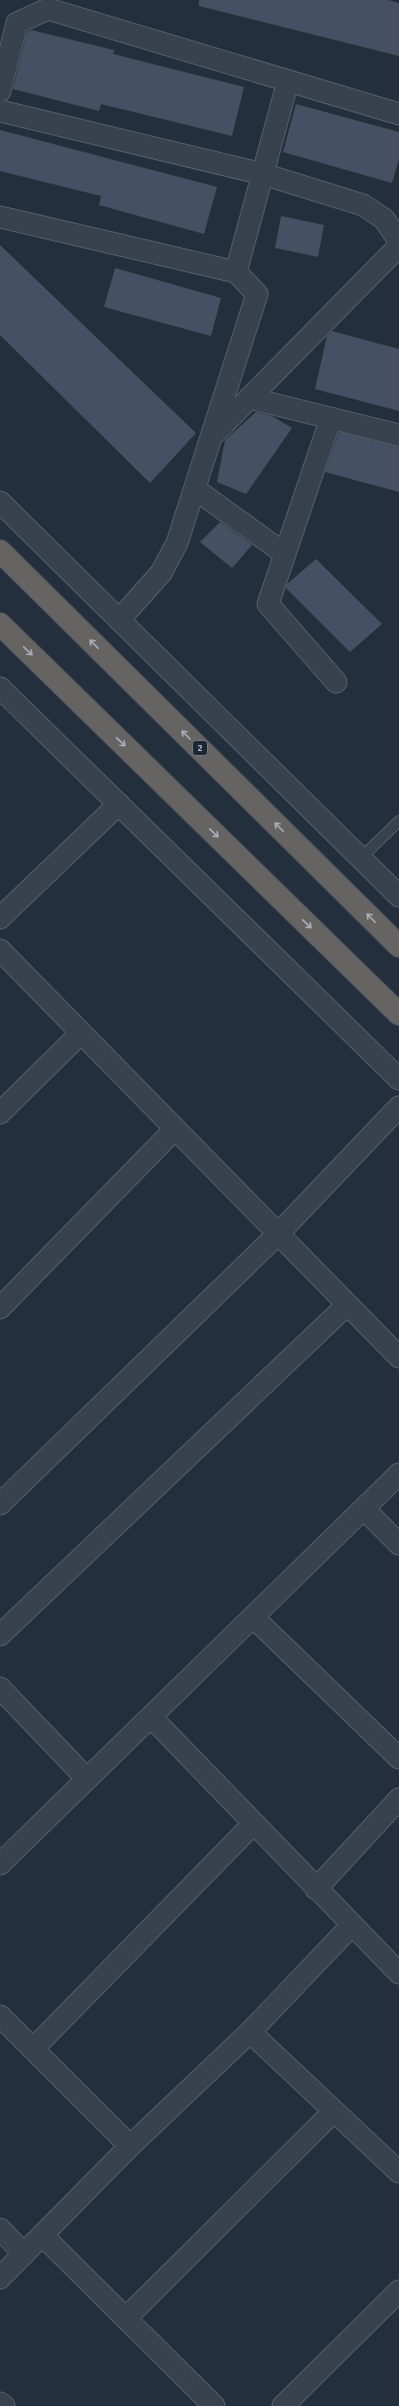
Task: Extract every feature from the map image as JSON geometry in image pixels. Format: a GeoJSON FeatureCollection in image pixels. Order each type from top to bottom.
{"type":"FeatureCollection","features":[{"type":"Feature","properties":{"kind":"highway","name":"2"},"geometry":{"type":"LineString","coordinates":[[0,551],[399,946]]}},
{"type":"Feature","properties":{"kind":"highway"},"geometry":{"type":"LineString","coordinates":[[0,624],[399,1014]]}},
{"type":"Feature","properties":{"kind":"street"},"geometry":{"type":"LineString","coordinates":[[0,92],[17,23],[48,9],[399,114]]}},
{"type":"Feature","properties":{"kind":"street"},"geometry":{"type":"LineString","coordinates":[[236,272],[288,81]]}},
{"type":"Feature","properties":{"kind":"street"},"geometry":{"type":"LineString","coordinates":[[0,111],[262,174],[363,205],[384,220],[399,241]]}},
{"type":"Feature","properties":{"kind":"street"},"geometry":{"type":"LineString","coordinates":[[0,216],[236,272],[257,294],[213,435],[177,543],[161,573],[118,620]]}},
{"type":"Feature","properties":{"kind":"street"},"geometry":{"type":"LineString","coordinates":[[213,435],[250,398],[389,268],[399,246]]}},
{"type":"Feature","properties":{"kind":"street"},"geometry":{"type":"LineString","coordinates":[[250,398],[399,435]]}},
{"type":"Feature","properties":{"kind":"street"},"geometry":{"type":"LineString","coordinates":[[331,418],[268,604],[336,682]]}},
{"type":"Feature","properties":{"kind":"street"},"geometry":{"type":"LineString","coordinates":[[195,489],[285,554]]}},
{"type":"Feature","properties":{"kind":"street"},"geometry":{"type":"LineString","coordinates":[[0,502],[361,858],[397,889]]}},
{"type":"Feature","properties":{"kind":"street"},"geometry":{"type":"LineString","coordinates":[[0,688],[399,1079]]}},
{"type":"Feature","properties":{"kind":"street"},"geometry":{"type":"LineString","coordinates":[[0,918],[119,804]]}},
{"type":"Feature","properties":{"kind":"street"},"geometry":{"type":"LineString","coordinates":[[0,950],[399,1357]]}},
{"type":"Feature","properties":{"kind":"street"},"geometry":{"type":"LineString","coordinates":[[0,1113],[81,1033]]}},
{"type":"Feature","properties":{"kind":"street"},"geometry":{"type":"LineString","coordinates":[[2,1498],[278,1234],[399,1107]]}},
{"type":"Feature","properties":{"kind":"street"},"geometry":{"type":"LineString","coordinates":[[0,1308],[176,1129]]}},
{"type":"Feature","properties":{"kind":"street"},"geometry":{"type":"LineString","coordinates":[[0,1636],[347,1305]]}},
{"type":"Feature","properties":{"kind":"street"},"geometry":{"type":"LineString","coordinates":[[0,1864],[86,1778],[254,1618],[399,1474]]}},
{"type":"Feature","properties":{"kind":"street"},"geometry":{"type":"LineString","coordinates":[[364,1509],[399,1544]]}},
{"type":"Feature","properties":{"kind":"street"},"geometry":{"type":"LineString","coordinates":[[254,1618],[399,1758]]}},
{"type":"Feature","properties":{"kind":"street"},"geometry":{"type":"LineString","coordinates":[[0,1688],[86,1778]]}},
{"type":"Feature","properties":{"kind":"street"},"geometry":{"type":"LineString","coordinates":[[151,1717],[399,1973]]}},
{"type":"Feature","properties":{"kind":"street"},"geometry":{"type":"LineString","coordinates":[[316,1889],[399,1799]]}},
{"type":"Feature","properties":{"kind":"street"},"geometry":{"type":"LineString","coordinates":[[33,2049],[253,1824]]}},
{"type":"Feature","properties":{"kind":"street"},"geometry":{"type":"LineString","coordinates":[[0,2278],[130,2146],[250,2032],[352,1924]]}},
{"type":"Feature","properties":{"kind":"street"},"geometry":{"type":"LineString","coordinates":[[0,2016],[130,2146]]}},
{"type":"Feature","properties":{"kind":"street"},"geometry":{"type":"LineString","coordinates":[[250,2032],[399,2172]]}},
{"type":"Feature","properties":{"kind":"street"},"geometry":{"type":"LineString","coordinates":[[126,2318],[334,2111]]}},
{"type":"Feature","properties":{"kind":"street"},"geometry":{"type":"LineString","coordinates":[[0,2229],[24,2254]]}},
{"type":"Feature","properties":{"kind":"street"},"geometry":{"type":"LineString","coordinates":[[42,2235],[214,2406]]}},
{"type":"Feature","properties":{"kind":"street"},"geometry":{"type":"LineString","coordinates":[[283,2406],[399,2291]]}},
{"type":"Feature","properties":{"kind":"street"},"geometry":{"type":"LineString","coordinates":[[0,2402],[4,2406]]}},
{"type":"Feature","properties":{"kind":"lane"},"geometry":{"type":"LineString","coordinates":[[361,858],[399,821]]}},
{"type":"Feature","properties":{"kind":"building"},"geometry":{"type":"Polygon","coordinates":[[[199,0],[388,0],[399,3],[399,56],[199,6],[199,0]]]}},
{"type":"Feature","properties":{"kind":"building"},"geometry":{"type":"Polygon","coordinates":[[[31,30],[114,50],[113,54],[244,87],[232,136],[101,104],[99,111],[13,89],[27,32],[31,30]]]}},
{"type":"Feature","properties":{"kind":"building"},"geometry":{"type":"Polygon","coordinates":[[[296,104],[399,132],[399,159],[392,183],[283,152],[296,104]]]}},
{"type":"Feature","properties":{"kind":"building"},"geometry":{"type":"Polygon","coordinates":[[[0,130],[217,187],[204,234],[99,205],[101,196],[0,171],[0,130]]]}},
{"type":"Feature","properties":{"kind":"building"},"geometry":{"type":"Polygon","coordinates":[[[281,216],[324,225],[318,257],[275,248],[281,216]]]}},
{"type":"Feature","properties":{"kind":"building"},"geometry":{"type":"Polygon","coordinates":[[[0,245],[196,433],[150,483],[0,335],[0,245]]]}},
{"type":"Feature","properties":{"kind":"building"},"geometry":{"type":"Polygon","coordinates":[[[115,268],[221,298],[211,336],[104,307],[115,268]]]}},
{"type":"Feature","properties":{"kind":"building"},"geometry":{"type":"Polygon","coordinates":[[[332,331],[399,349],[399,411],[315,389],[327,336],[332,331]]]}},
{"type":"Feature","properties":{"kind":"building"},"geometry":{"type":"Polygon","coordinates":[[[256,412],[272,416],[292,428],[246,494],[217,482],[225,440],[256,412]]]}},
{"type":"Feature","properties":{"kind":"building"},"geometry":{"type":"Polygon","coordinates":[[[339,432],[399,447],[399,492],[325,472],[339,432]]]}},
{"type":"Feature","properties":{"kind":"building"},"geometry":{"type":"Polygon","coordinates":[[[220,522],[252,545],[232,568],[200,542],[220,522]]]}},
{"type":"Feature","properties":{"kind":"building"},"geometry":{"type":"Polygon","coordinates":[[[316,559],[382,624],[350,652],[286,588],[287,584],[316,559]]]}}]}
